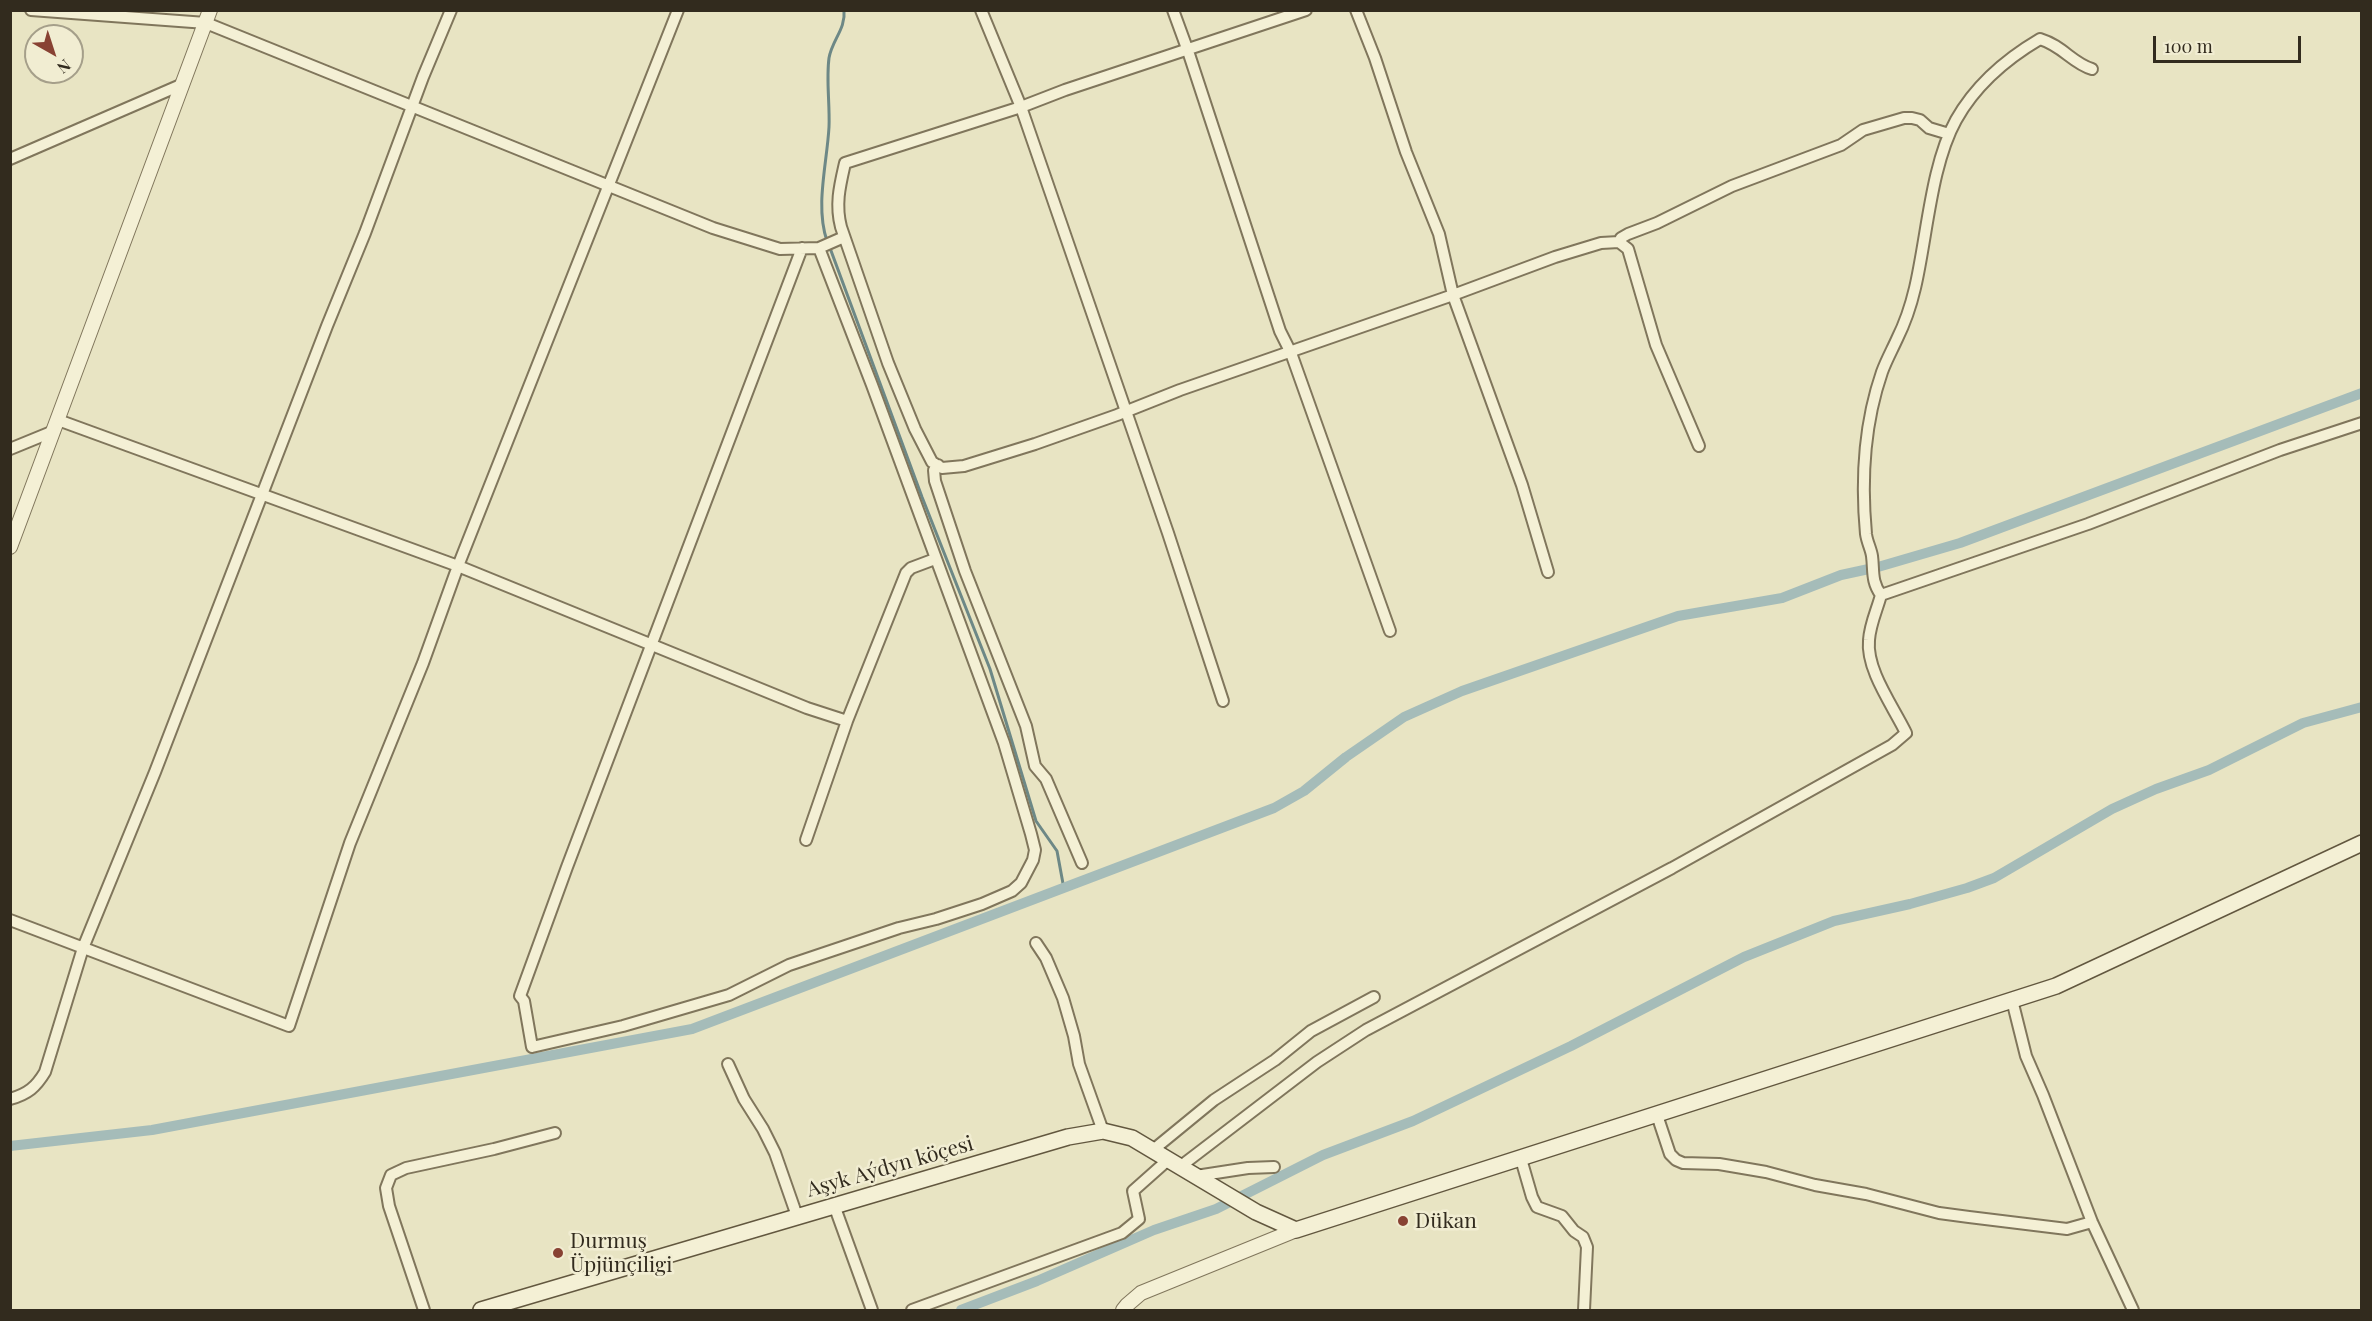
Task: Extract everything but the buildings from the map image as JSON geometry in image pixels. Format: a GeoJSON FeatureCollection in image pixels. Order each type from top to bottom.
{"type":"FeatureCollection","features":[{"type":"Feature","properties":{"kind":"main road"},"geometry":{"type":"LineString","coordinates":[[1296,1230],[2056,986],[2361,843]]}},
{"type":"Feature","properties":{"kind":"main road","name":"Aşyk Aýdyn köçesi"},"geometry":{"type":"LineString","coordinates":[[481,1311],[1068,1137],[1103,1131],[1132,1138],[1256,1212],[1296,1230]]}},
{"type":"Feature","properties":{"kind":"street"},"geometry":{"type":"LineString","coordinates":[[31,10],[208,17],[412,106],[713,228],[780,249],[820,247],[841,238]]}},
{"type":"Feature","properties":{"kind":"street"},"geometry":{"type":"LineString","coordinates":[[10,1099],[30,1091],[45,1072],[83,948],[156,772],[451,10]]}},
{"type":"Feature","properties":{"kind":"street"},"geometry":{"type":"LineString","coordinates":[[10,920],[289,1026],[350,843],[423,663],[458,566],[678,10]]}},
{"type":"Feature","properties":{"kind":"street"},"geometry":{"type":"LineString","coordinates":[[981,10],[1021,107],[1223,701]]}},
{"type":"Feature","properties":{"kind":"street"},"geometry":{"type":"LineString","coordinates":[[1173,10],[1280,331],[1290,351],[1390,631]]}},
{"type":"Feature","properties":{"kind":"street"},"geometry":{"type":"LineString","coordinates":[[1306,10],[1065,90],[1021,107],[845,163],[837,194],[841,238],[888,363],[915,429],[932,462],[942,468],[964,466],[1126,412],[1180,390],[1454,295],[1584,247],[1619,242],[1628,234],[1658,223],[1732,186],[1841,145],[1863,130],[1905,118],[1920,120],[1929,128],[1945,133]]}},
{"type":"Feature","properties":{"kind":"street"},"geometry":{"type":"LineString","coordinates":[[1356,10],[1375,58],[1406,152],[1438,234],[1454,295],[1522,485],[1548,572]]}},
{"type":"Feature","properties":{"kind":"street"},"geometry":{"type":"LineString","coordinates":[[10,547],[208,17]]}},
{"type":"Feature","properties":{"kind":"street"},"geometry":{"type":"LineString","coordinates":[[1881,595],[1872,575],[1872,555],[1866,538],[1864,453],[1882,372],[1898,338],[1914,291],[1945,133],[1969,98],[1997,69],[2040,39],[2070,54],[2081,66],[2092,69]]}},
{"type":"Feature","properties":{"kind":"street"},"geometry":{"type":"LineString","coordinates":[[10,159],[183,84]]}},
{"type":"Feature","properties":{"kind":"street"},"geometry":{"type":"LineString","coordinates":[[1619,242],[1628,249],[1656,345],[1699,446]]}},
{"type":"Feature","properties":{"kind":"street"},"geometry":{"type":"LineString","coordinates":[[802,248],[520,996],[524,1001],[532,1047],[623,1026],[729,995],[789,965],[899,928],[982,904],[1012,891],[1021,882],[1033,860],[1035,850],[1004,743],[820,247]]}},
{"type":"Feature","properties":{"kind":"street"},"geometry":{"type":"LineString","coordinates":[[1881,595],[2088,524],[2280,450],[2361,423]]}},
{"type":"Feature","properties":{"kind":"street"},"geometry":{"type":"LineString","coordinates":[[10,449],[56,425],[262,495],[458,566],[807,708],[847,721]]}},
{"type":"Feature","properties":{"kind":"street"},"geometry":{"type":"LineString","coordinates":[[938,465],[934,470],[934,481],[965,571],[1026,726],[1035,766],[1046,779],[1082,863]]}},
{"type":"Feature","properties":{"kind":"street"},"geometry":{"type":"LineString","coordinates":[[806,840],[847,721],[906,573],[911,568],[935,559]]}},
{"type":"Feature","properties":{"kind":"street"},"geometry":{"type":"LineString","coordinates":[[912,1311],[1122,1233],[1139,1219],[1133,1191],[1366,1030],[1415,1002],[1672,868],[1892,745],[1906,733],[1874,672],[1869,650],[1872,623],[1881,595]]}},
{"type":"Feature","properties":{"kind":"street"},"geometry":{"type":"LineString","coordinates":[[1036,944],[1046,958],[1063,998],[1079,1064],[1103,1131]]}},
{"type":"Feature","properties":{"kind":"street"},"geometry":{"type":"LineString","coordinates":[[1153,1150],[1214,1100],[1275,1060],[1311,1031],[1374,997]]}},
{"type":"Feature","properties":{"kind":"street"},"geometry":{"type":"LineString","coordinates":[[2012,1000],[2026,1056],[2092,1222],[2133,1311]]}},
{"type":"Feature","properties":{"kind":"street"},"geometry":{"type":"LineString","coordinates":[[728,1064],[744,1099],[775,1153],[797,1216]]}},
{"type":"Feature","properties":{"kind":"street"},"geometry":{"type":"LineString","coordinates":[[1657,1115],[1670,1154],[1683,1163],[1719,1164],[1766,1172],[1815,1185],[1866,1194],[1939,1213],[1969,1218],[2067,1229],[2092,1222]]}},
{"type":"Feature","properties":{"kind":"street"},"geometry":{"type":"LineString","coordinates":[[424,1311],[389,1206],[386,1188],[391,1174],[406,1168],[494,1149],[555,1132]]}},
{"type":"Feature","properties":{"kind":"street"},"geometry":{"type":"LineString","coordinates":[[1521,1159],[1537,1207],[1562,1216],[1574,1231],[1583,1237],[1587,1247],[1584,1311]]}},
{"type":"Feature","properties":{"kind":"street"},"geometry":{"type":"LineString","coordinates":[[1201,1180],[1248,1168],[1274,1167]]}},
{"type":"Feature","properties":{"kind":"street"},"geometry":{"type":"LineString","coordinates":[[834,1205],[872,1311]]}},
{"type":"Feature","properties":{"kind":"street"},"geometry":{"type":"LineString","coordinates":[[1123,1311],[1141,1293],[1296,1230]]}},
{"type":"Feature","properties":{"kind":"waterway"},"geometry":{"type":"LineString","coordinates":[[827,241],[822,199],[829,127],[828,66],[843,23],[844,10]]}},
{"type":"Feature","properties":{"kind":"waterway"},"geometry":{"type":"LineString","coordinates":[[830,248],[922,497],[990,669],[1036,821],[1057,851],[1064,889]]}},
{"type":"Feature","properties":{"kind":"waterway"},"geometry":{"type":"LineString","coordinates":[[10,1146],[152,1130],[692,1029],[1274,808],[1304,791],[1346,757],[1404,717],[1462,691],[1678,616],[1782,598],[1841,575],[1878,567],[1960,543],[2362,393]]}},
{"type":"Feature","properties":{"kind":"waterway"},"geometry":{"type":"LineString","coordinates":[[961,1310],[1037,1281],[1154,1230],[1216,1209],[1323,1155],[1413,1121],[1571,1046],[1744,957],[1834,921],[1910,904],[1994,878],[2112,809],[2156,789],[2209,770],[2303,723],[2362,707]]}},
{"type":"Feature","properties":{"kind":"place","name":"Dükan"},"geometry":{"type":"Point","coordinates":[1403,1221]}},
{"type":"Feature","properties":{"kind":"place","name":"Durmuş Üpjünçiligi"},"geometry":{"type":"Point","coordinates":[558,1253]}}]}
